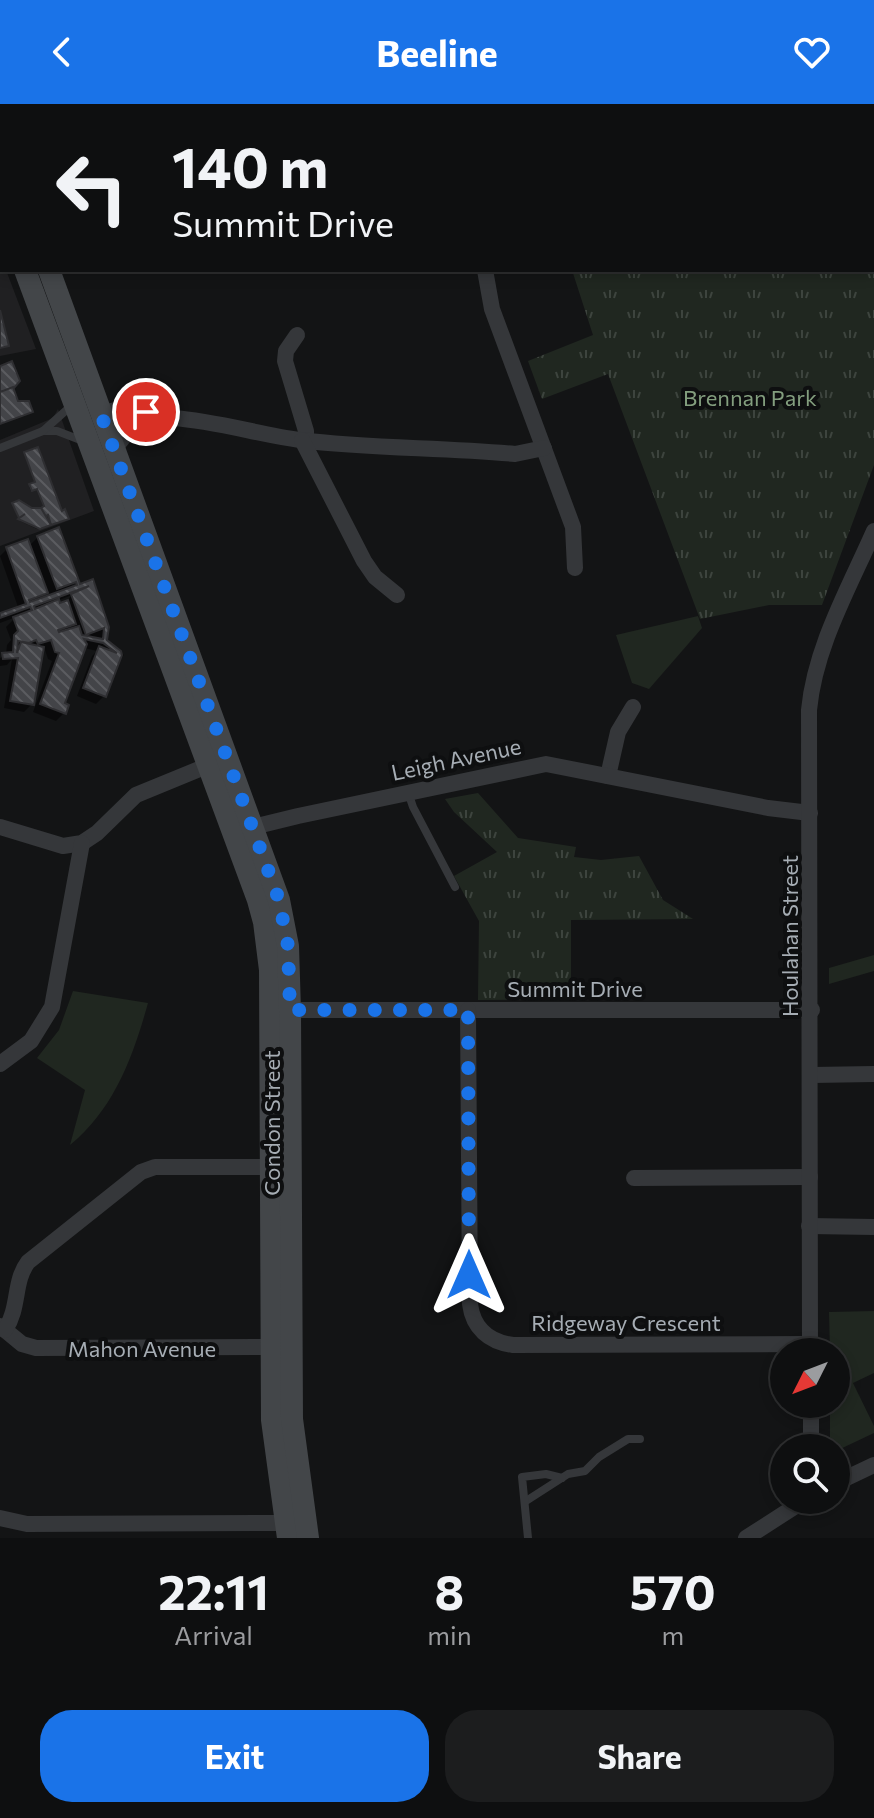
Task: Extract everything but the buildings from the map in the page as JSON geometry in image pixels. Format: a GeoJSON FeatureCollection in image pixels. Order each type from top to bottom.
{"type":"FeatureCollection","features":[{"type":"Feature","properties":{"kind":"main road","name":"Condon Street"},"geometry":{"type":"LineString","coordinates":[[26,272],[104,481],[218,762],[253,827],[285,922],[290,1010],[281,1347]]}},
{"type":"Feature","properties":{"kind":"main road","name":"Condon Street"},"geometry":{"type":"LineString","coordinates":[[50,272],[114,449],[218,762],[266,934],[270,970],[272,1167],[281,1347],[292,1419],[297,1530]]}},
{"type":"Feature","properties":{"kind":"main road"},"geometry":{"type":"LineString","coordinates":[[102,417],[96,430],[103,453],[104,481]]}},
{"type":"Feature","properties":{"kind":"street"},"geometry":{"type":"LineString","coordinates":[[485,272],[492,309],[573,527],[575,568]]}},
{"type":"Feature","properties":{"kind":"street"},"geometry":{"type":"LineString","coordinates":[[297,335],[286,351],[285,361],[306,431],[304,440],[369,570],[397,595]]}},
{"type":"Feature","properties":{"kind":"street"},"geometry":{"type":"LineString","coordinates":[[102,417],[118,410],[142,412],[304,440],[515,454],[544,448]]}},
{"type":"Feature","properties":{"kind":"street"},"geometry":{"type":"LineString","coordinates":[[114,449],[132,427],[167,418]]}},
{"type":"Feature","properties":{"kind":"street","name":"Houlahan Street"},"geometry":{"type":"LineString","coordinates":[[810,1338],[812,1010],[809,710],[813,679],[874,531]]}},
{"type":"Feature","properties":{"kind":"street"},"geometry":{"type":"LineString","coordinates":[[608,776],[618,732],[633,707]]}},
{"type":"Feature","properties":{"kind":"street"},"geometry":{"type":"LineString","coordinates":[[0,827],[63,846],[82,843],[97,833],[136,795],[218,762]]}},
{"type":"Feature","properties":{"kind":"street","name":"Leigh Avenue"},"geometry":{"type":"LineString","coordinates":[[253,827],[538,765],[810,813]]}},
{"type":"Feature","properties":{"kind":"street"},"geometry":{"type":"LineString","coordinates":[[0,1064],[31,1041],[52,1007],[82,843]]}},
{"type":"Feature","properties":{"kind":"street","name":"Summit Drive"},"geometry":{"type":"LineString","coordinates":[[290,1010],[812,1010]]}},
{"type":"Feature","properties":{"kind":"street","name":"Ridgeway Crescent"},"geometry":{"type":"LineString","coordinates":[[468,1010],[470,1304],[473,1319],[485,1334],[501,1343],[513,1345],[770,1348]]}},
{"type":"Feature","properties":{"kind":"street"},"geometry":{"type":"LineString","coordinates":[[812,1075],[874,1074]]}},
{"type":"Feature","properties":{"kind":"street"},"geometry":{"type":"LineString","coordinates":[[2,1328],[14,1313],[20,1275],[28,1262],[141,1172],[155,1167],[272,1167]]}},
{"type":"Feature","properties":{"kind":"street"},"geometry":{"type":"LineString","coordinates":[[634,1178],[810,1177]]}},
{"type":"Feature","properties":{"kind":"street"},"geometry":{"type":"LineString","coordinates":[[809,1226],[874,1227]]}},
{"type":"Feature","properties":{"kind":"street","name":"Mahon Avenue"},"geometry":{"type":"LineString","coordinates":[[2,1328],[22,1344],[36,1348],[281,1347]]}},
{"type":"Feature","properties":{"kind":"street"},"geometry":{"type":"LineString","coordinates":[[850,1476],[874,1465]]}},
{"type":"Feature","properties":{"kind":"street"},"geometry":{"type":"LineString","coordinates":[[751,1537],[785,1514]]}},
{"type":"Feature","properties":{"kind":"street"},"geometry":{"type":"LineString","coordinates":[[0,1518],[27,1531],[297,1530]]}},
{"type":"Feature","properties":{"kind":"lane"},"geometry":{"type":"LineString","coordinates":[[0,448],[43,431],[75,402]]}},
{"type":"Feature","properties":{"kind":"lane"},"geometry":{"type":"LineString","coordinates":[[43,431],[63,433],[91,445]]}},
{"type":"Feature","properties":{"kind":"lane"},"geometry":{"type":"LineString","coordinates":[[408,792],[455,887]]}},
{"type":"Feature","properties":{"kind":"lane"},"geometry":{"type":"LineString","coordinates":[[526,1501],[571,1473],[585,1471],[599,1457],[628,1439],[640,1439]]}},
{"type":"Feature","properties":{"kind":"lane"},"geometry":{"type":"LineString","coordinates":[[528,1538],[522,1477],[546,1474],[562,1478]]}},
{"type":"Feature","properties":{"kind":"shaded area"},"geometry":{"type":"Polygon","coordinates":[[[0,272],[7,272],[36,349],[0,356],[0,272]]]}},
{"type":"Feature","properties":{"kind":"shaded area"},"geometry":{"type":"Polygon","coordinates":[[[58,409],[94,511],[0,546],[0,440],[53,418],[58,409]]]}},
{"type":"Feature","properties":{"kind":"green space","name":"Brennan Park"},"geometry":{"type":"Polygon","coordinates":[[[573,272],[874,272],[874,465],[822,605],[769,605],[700,619],[608,374],[542,399],[528,361],[593,335],[573,272]]]}},
{"type":"Feature","properties":{"kind":"green space"},"geometry":{"type":"Polygon","coordinates":[[[698,616],[702,628],[649,689],[632,683],[616,635],[698,616]]]}},
{"type":"Feature","properties":{"kind":"green space"},"geometry":{"type":"Polygon","coordinates":[[[478,793],[518,838],[576,847],[574,857],[601,860],[639,856],[663,900],[693,919],[571,920],[571,999],[478,1000],[479,921],[454,876],[497,852],[454,812],[445,799],[478,793]]]}},
{"type":"Feature","properties":{"kind":"green space"},"geometry":{"type":"Polygon","coordinates":[[[874,955],[874,971],[829,984],[829,968],[874,955]]]}},
{"type":"Feature","properties":{"kind":"green space"},"geometry":{"type":"Polygon","coordinates":[[[73,991],[148,1003],[120,1081],[99,1115],[70,1145],[85,1090],[37,1058],[59,1030],[73,991]]]}},
{"type":"Feature","properties":{"kind":"green space"},"geometry":{"type":"Polygon","coordinates":[[[874,1311],[874,1373],[853,1383],[874,1426],[874,1433],[850,1444],[850,1434],[830,1434],[830,1418],[850,1418],[850,1338],[830,1338],[829,1312],[874,1311]]]}},
{"type":"Feature","properties":{"kind":"route"},"geometry":{"type":"LineString","coordinates":[[146,412],[118,410],[102,417],[279,900],[288,946],[290,1010],[468,1010],[469,1275]]}}]}
